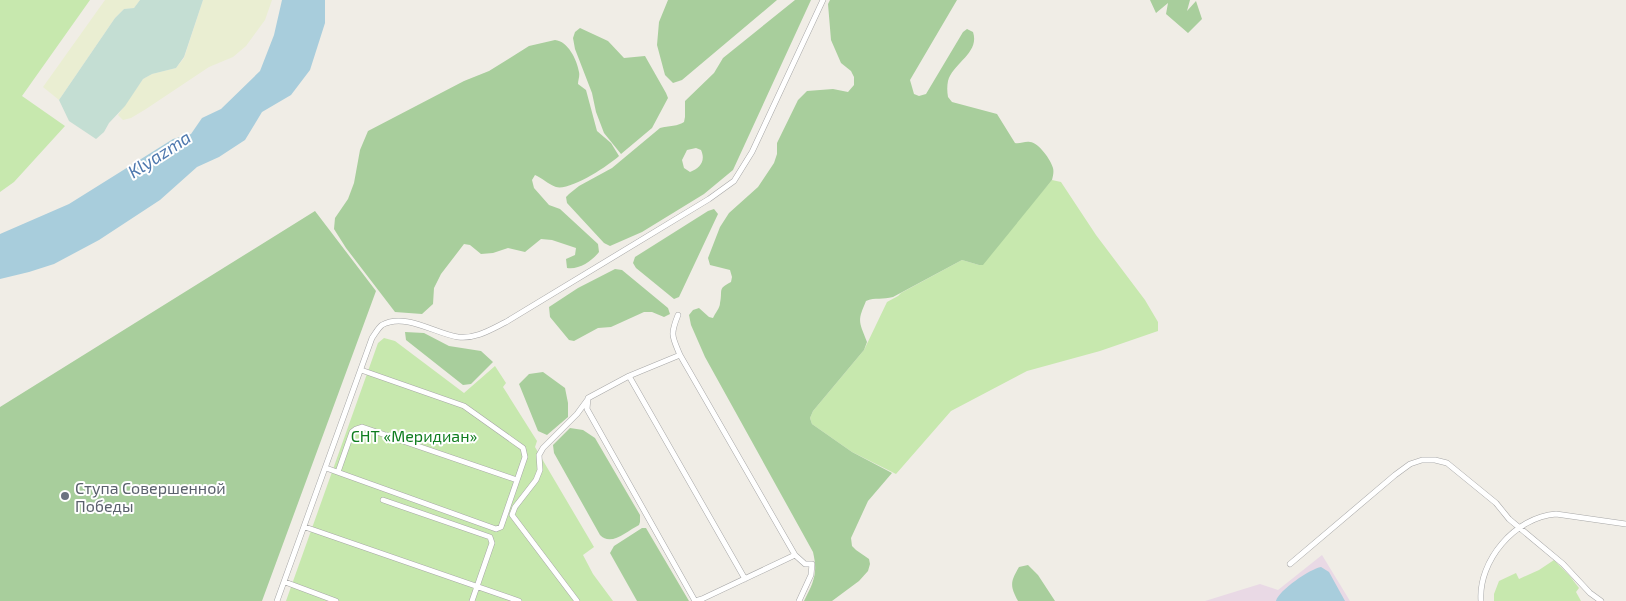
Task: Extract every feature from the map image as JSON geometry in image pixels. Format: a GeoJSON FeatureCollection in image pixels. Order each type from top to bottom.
{"type":"FeatureCollection","features":[{"type":"Feature","properties":{"kind":"street"},"geometry":{"type":"LineString","coordinates":[[277,601],[372,338],[381,326],[397,321],[425,326],[457,337],[479,336],[506,322],[693,209],[734,181],[752,152],[823,0]]}},
{"type":"Feature","properties":{"kind":"street"},"geometry":{"type":"LineString","coordinates":[[678,315],[673,327],[672,336],[680,355],[795,555],[805,564],[812,564],[811,575],[799,601]]}},
{"type":"Feature","properties":{"kind":"street"},"geometry":{"type":"LineString","coordinates":[[577,601],[512,515],[515,507],[536,480],[540,470],[539,455],[543,448],[577,414],[588,398],[629,376],[680,355]]}},
{"type":"Feature","properties":{"kind":"street"},"geometry":{"type":"LineString","coordinates":[[326,468],[496,529],[501,527],[525,457],[523,448],[471,410],[451,401],[361,370]]}},
{"type":"Feature","properties":{"kind":"street"},"geometry":{"type":"LineString","coordinates":[[629,376],[745,579]]}},
{"type":"Feature","properties":{"kind":"street"},"geometry":{"type":"LineString","coordinates":[[588,398],[587,409],[695,601],[795,555]]}},
{"type":"Feature","properties":{"kind":"street"},"geometry":{"type":"LineString","coordinates":[[338,472],[352,432],[362,427],[517,480]]}},
{"type":"Feature","properties":{"kind":"street"},"geometry":{"type":"LineString","coordinates":[[1290,564],[1410,464],[1422,460],[1434,460],[1447,463],[1496,503],[1509,519],[1563,564],[1590,593],[1602,601]]}},
{"type":"Feature","properties":{"kind":"street"},"geometry":{"type":"LineString","coordinates":[[383,500],[490,537],[492,543],[472,601]]}},
{"type":"Feature","properties":{"kind":"street"},"geometry":{"type":"LineString","coordinates":[[1481,601],[1480,591],[1483,575],[1490,558],[1507,537],[1547,514],[1626,524]]}},
{"type":"Feature","properties":{"kind":"street"},"geometry":{"type":"LineString","coordinates":[[305,527],[519,601]]}},
{"type":"Feature","properties":{"kind":"street"},"geometry":{"type":"LineString","coordinates":[[285,582],[336,601]]}},
{"type":"Feature","properties":{"kind":"shaded area"},"geometry":{"type":"Polygon","coordinates":[[[1322,555],[1350,601],[1205,601],[1260,584],[1278,590],[1322,555]]]}},
{"type":"Feature","properties":{"kind":"green space"},"geometry":{"type":"Polygon","coordinates":[[[0,0],[90,0],[22,96],[65,126],[14,182],[0,192],[0,0]]]}},
{"type":"Feature","properties":{"kind":"green space"},"geometry":{"type":"Polygon","coordinates":[[[105,0],[140,0],[134,8],[124,9],[115,18],[59,100],[43,87],[105,0]]]}},
{"type":"Feature","properties":{"kind":"green space"},"geometry":{"type":"Polygon","coordinates":[[[140,0],[203,0],[184,57],[176,68],[152,74],[143,79],[125,106],[96,139],[69,121],[59,100],[115,18],[124,9],[134,8],[140,0]]]}},
{"type":"Feature","properties":{"kind":"green space"},"geometry":{"type":"Polygon","coordinates":[[[203,0],[272,0],[265,20],[246,46],[233,57],[209,67],[146,109],[131,118],[123,120],[118,115],[143,79],[152,74],[176,68],[184,58],[203,0]]]}},
{"type":"Feature","properties":{"kind":"green space"},"geometry":{"type":"Polygon","coordinates":[[[668,0],[777,0],[682,80],[673,83],[665,75],[657,45],[659,22],[668,0]]]}},
{"type":"Feature","properties":{"kind":"green space"},"geometry":{"type":"Polygon","coordinates":[[[795,0],[811,0],[733,170],[704,194],[642,232],[610,246],[604,243],[567,203],[566,197],[579,186],[612,168],[660,128],[684,122],[685,101],[714,73],[723,58],[795,0]],[[696,148],[687,150],[682,160],[684,168],[690,172],[701,164],[703,158],[701,150],[696,148]]]}},
{"type":"Feature","properties":{"kind":"green space"},"geometry":{"type":"Polygon","coordinates":[[[830,0],[957,0],[910,80],[914,94],[919,96],[926,94],[963,32],[967,29],[973,32],[973,46],[948,81],[948,97],[952,102],[997,114],[1015,143],[1030,142],[1044,152],[1050,161],[1053,172],[1052,180],[983,265],[962,260],[893,297],[866,301],[860,318],[867,342],[864,350],[813,411],[810,418],[812,424],[852,452],[892,473],[868,501],[851,538],[852,546],[869,559],[868,571],[859,581],[832,601],[804,601],[815,572],[813,552],[705,357],[691,325],[689,315],[693,310],[699,308],[709,317],[713,318],[718,309],[721,290],[731,282],[732,277],[730,270],[710,265],[708,258],[720,227],[729,213],[758,187],[774,163],[777,154],[777,143],[798,100],[807,91],[833,89],[848,92],[854,85],[854,77],[851,71],[841,63],[831,40],[828,4],[830,0]]]}},
{"type":"Feature","properties":{"kind":"green space"},"geometry":{"type":"Polygon","coordinates":[[[1150,0],[1190,0],[1187,11],[1196,1],[1202,19],[1188,33],[1166,14],[1168,3],[1156,13],[1150,0]]]}},
{"type":"Feature","properties":{"kind":"green space"},"geometry":{"type":"Polygon","coordinates":[[[580,28],[608,41],[624,58],[645,56],[668,98],[652,128],[621,154],[604,133],[596,112],[592,93],[575,49],[573,38],[575,32],[580,28]]]}},
{"type":"Feature","properties":{"kind":"green space"},"geometry":{"type":"Polygon","coordinates":[[[555,40],[568,47],[574,57],[578,67],[578,84],[586,90],[597,131],[611,143],[619,156],[598,171],[570,185],[556,187],[535,175],[532,180],[534,188],[549,205],[560,209],[598,244],[599,252],[585,264],[576,268],[567,268],[566,259],[575,255],[576,248],[552,240],[541,239],[525,252],[508,248],[493,253],[481,254],[470,245],[464,244],[441,274],[434,288],[433,304],[422,314],[395,312],[346,248],[334,229],[335,218],[348,199],[354,183],[360,150],[368,131],[464,81],[489,71],[529,46],[555,40]]]}},
{"type":"Feature","properties":{"kind":"green space"},"geometry":{"type":"Polygon","coordinates":[[[1052,180],[1061,182],[1096,235],[1145,300],[1158,322],[1158,331],[1100,351],[1027,371],[951,411],[896,474],[852,452],[812,424],[810,418],[813,411],[864,350],[887,302],[962,260],[979,265],[1052,180]]]}},
{"type":"Feature","properties":{"kind":"green space"},"geometry":{"type":"Polygon","coordinates":[[[714,209],[718,214],[679,297],[674,299],[636,268],[633,263],[635,257],[714,209]]]}},
{"type":"Feature","properties":{"kind":"green space"},"geometry":{"type":"Polygon","coordinates":[[[315,211],[376,291],[262,601],[0,601],[0,407],[315,211]]]}},
{"type":"Feature","properties":{"kind":"green space"},"geometry":{"type":"Polygon","coordinates":[[[615,269],[622,270],[668,308],[670,314],[664,317],[652,312],[644,312],[611,327],[598,328],[574,341],[569,340],[550,317],[549,307],[578,288],[615,269]]]}},
{"type":"Feature","properties":{"kind":"green space"},"geometry":{"type":"Polygon","coordinates":[[[405,332],[424,333],[449,346],[481,351],[493,362],[471,384],[463,385],[406,340],[405,332]]]}},
{"type":"Feature","properties":{"kind":"green space","name":"СНТ «Меридиан»"},"geometry":{"type":"Polygon","coordinates":[[[384,338],[395,341],[464,393],[495,366],[506,383],[503,387],[537,441],[535,447],[594,547],[583,555],[593,574],[613,601],[286,601],[378,343],[384,338]]]}},
{"type":"Feature","properties":{"kind":"green space"},"geometry":{"type":"Polygon","coordinates":[[[543,372],[565,388],[568,403],[568,417],[547,435],[538,431],[519,384],[529,374],[543,372]]]}},
{"type":"Feature","properties":{"kind":"green space"},"geometry":{"type":"Polygon","coordinates":[[[570,428],[583,430],[595,438],[640,515],[639,525],[619,537],[609,539],[600,535],[554,453],[553,445],[570,428]]]}},
{"type":"Feature","properties":{"kind":"green space"},"geometry":{"type":"Polygon","coordinates":[[[642,528],[646,528],[689,601],[637,601],[610,553],[614,546],[642,528]]]}},
{"type":"Feature","properties":{"kind":"green space"},"geometry":{"type":"Polygon","coordinates":[[[1554,560],[1579,588],[1576,592],[1581,601],[1494,601],[1494,594],[1499,581],[1516,573],[1519,579],[1539,570],[1554,560]]]}},
{"type":"Feature","properties":{"kind":"green space"},"geometry":{"type":"Polygon","coordinates":[[[1028,565],[1038,575],[1055,601],[1018,601],[1012,588],[1013,580],[1019,567],[1028,565]]]}},
{"type":"Feature","properties":{"kind":"water","name":"Klyazma"},"geometry":{"type":"Polygon","coordinates":[[[282,0],[325,0],[325,23],[310,70],[291,95],[262,112],[245,140],[219,157],[197,167],[160,200],[99,240],[54,264],[0,279],[0,234],[69,204],[173,139],[191,134],[202,118],[221,109],[260,71],[274,35],[282,0]]]}},
{"type":"Feature","properties":{"kind":"water"},"geometry":{"type":"Polygon","coordinates":[[[1321,567],[1329,572],[1345,601],[1276,601],[1283,591],[1296,581],[1321,567]]]}},
{"type":"Feature","properties":{"kind":"place","name":"Ступа Совершенной Победы"},"geometry":{"type":"Point","coordinates":[65,496]}}]}
